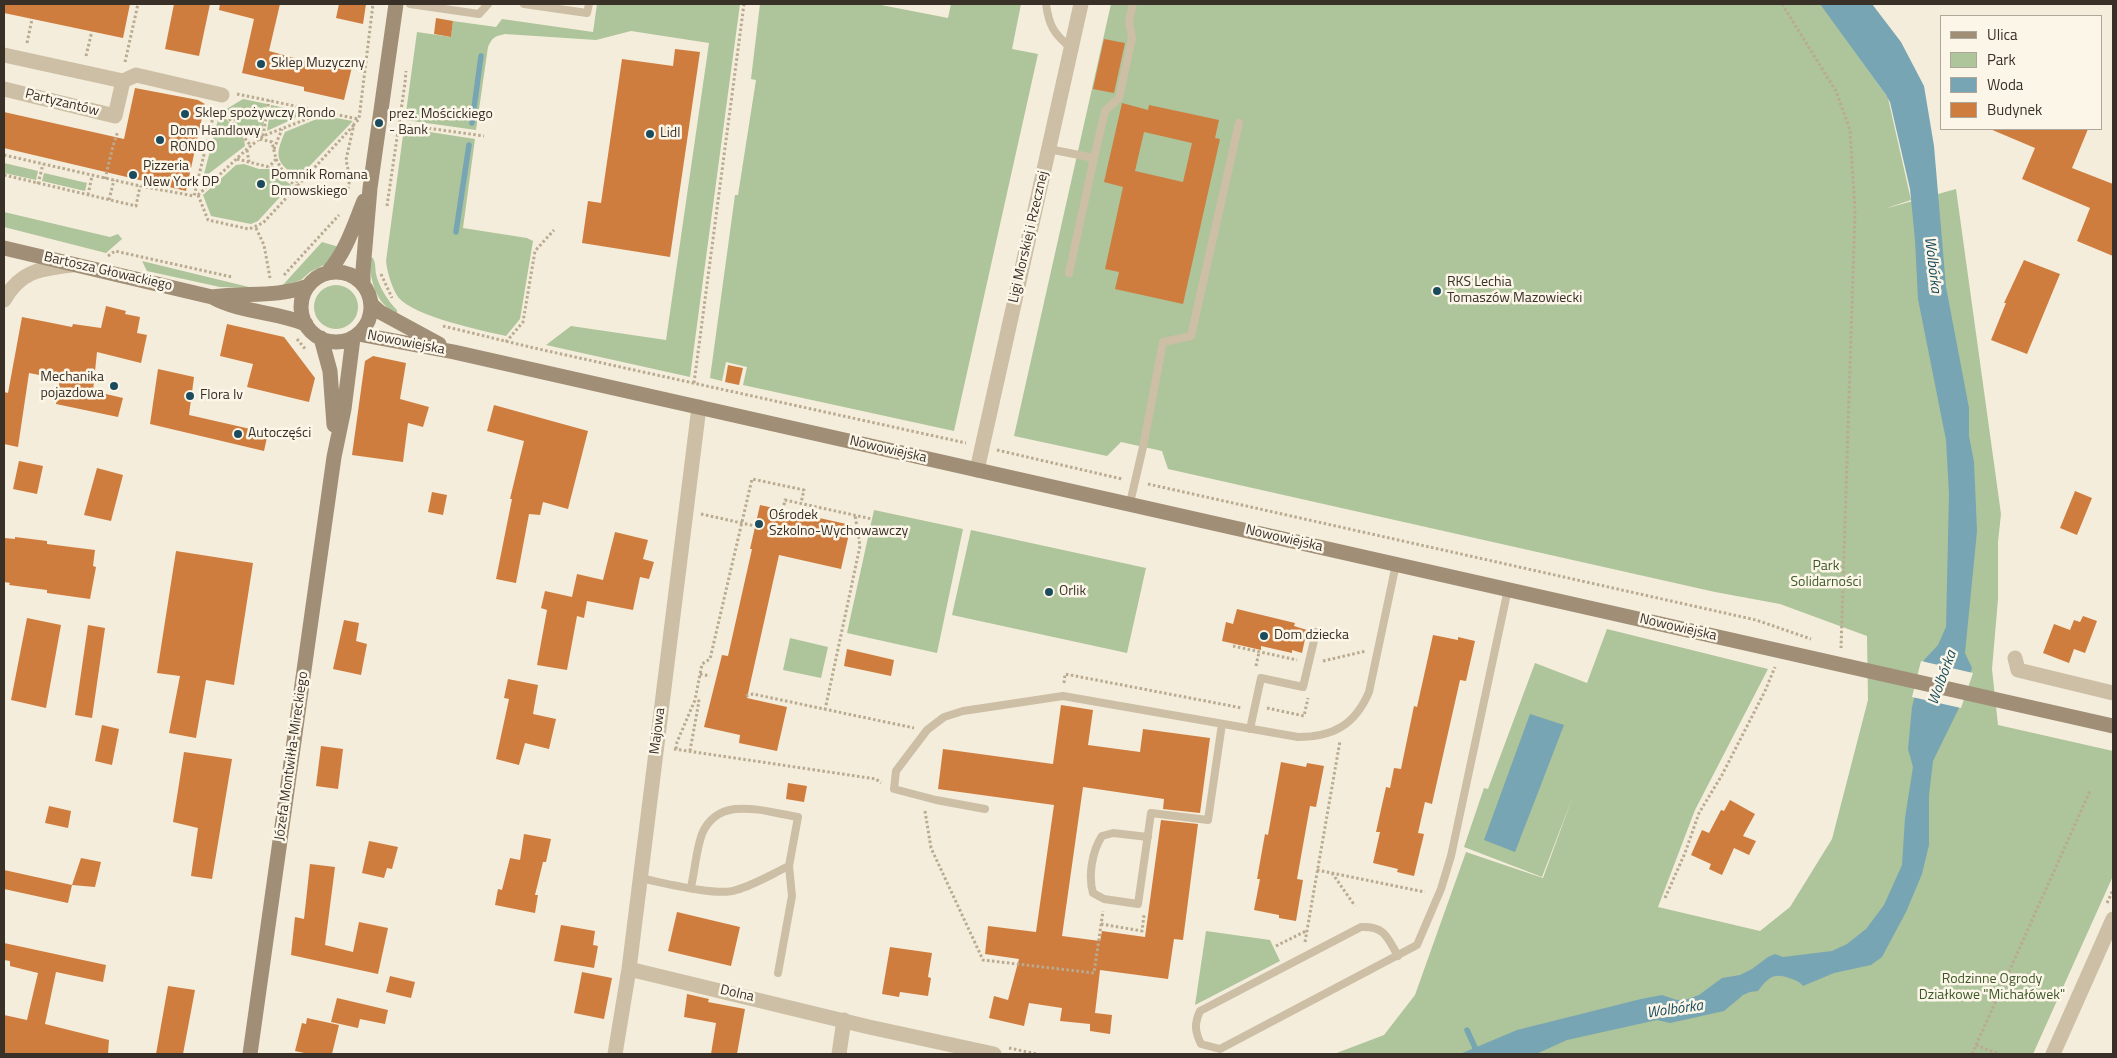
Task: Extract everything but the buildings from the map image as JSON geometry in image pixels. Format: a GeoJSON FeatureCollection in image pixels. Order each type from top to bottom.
{"type":"FeatureCollection","features":[{"type":"Feature","properties":{"kind":"street"},"geometry":{"type":"LineString","coordinates":[[363,285],[370,188],[396,4]]}},
{"type":"Feature","properties":{"kind":"street","name":"Ligi Morskiej i Rzecznej"},"geometry":{"type":"LineString","coordinates":[[977,470],[1081,4]]}},
{"type":"Feature","properties":{"kind":"street"},"geometry":{"type":"LineString","coordinates":[[4,55],[123,82],[136,75],[222,95]]}},
{"type":"Feature","properties":{"kind":"street","name":"Partyzantów"},"geometry":{"type":"LineString","coordinates":[[4,89],[115,116],[123,82]]}},
{"type":"Feature","properties":{"kind":"street"},"geometry":{"type":"LineString","coordinates":[[328,272],[348,273],[363,285],[369,294],[371,304],[367,323],[355,336],[335,342],[321,338],[306,324],[301,310],[302,299],[308,286],[319,276],[328,272],[337,262],[370,188]]}},
{"type":"Feature","properties":{"kind":"street","name":"Bartosza Głowackiego"},"geometry":{"type":"LineString","coordinates":[[4,252],[73,264],[212,297],[228,306],[272,313],[306,324]]}},
{"type":"Feature","properties":{"kind":"street"},"geometry":{"type":"LineString","coordinates":[[4,300],[17,282],[31,272],[73,264]]}},
{"type":"Feature","properties":{"kind":"street","name":"Bartosza Głowackiego"},"geometry":{"type":"LineString","coordinates":[[212,297],[230,294],[272,295],[293,292],[308,286]]}},
{"type":"Feature","properties":{"kind":"street","name":"Nowowiejska"},"geometry":{"type":"LineString","coordinates":[[371,304],[380,312],[454,352]]}},
{"type":"Feature","properties":{"kind":"street","name":"Nowowiejska"},"geometry":{"type":"LineString","coordinates":[[355,336],[454,352],[2113,726]]}},
{"type":"Feature","properties":{"kind":"street","name":"Józefa Montwiłła-Mireckiego"},"geometry":{"type":"LineString","coordinates":[[250,1054],[334,457],[344,409],[355,336]]}},
{"type":"Feature","properties":{"kind":"street","name":"Józefa Montwiłła-Mireckiego"},"geometry":{"type":"LineString","coordinates":[[321,338],[330,371],[334,408],[334,457]]}},
{"type":"Feature","properties":{"kind":"street","name":"Majowa"},"geometry":{"type":"LineString","coordinates":[[615,1054],[629,970],[699,407]]}},
{"type":"Feature","properties":{"kind":"street"},"geometry":{"type":"LineString","coordinates":[[2015,658],[2018,670],[2113,692]]}},
{"type":"Feature","properties":{"kind":"street"},"geometry":{"type":"LineString","coordinates":[[2053,1054],[2113,919]]}},
{"type":"Feature","properties":{"kind":"street","name":"Dolna"},"geometry":{"type":"LineString","coordinates":[[629,970],[994,1054]]}},
{"type":"Feature","properties":{"kind":"street"},"geometry":{"type":"LineString","coordinates":[[839,1054],[844,1020]]}},
{"type":"Feature","properties":{"kind":"lane"},"geometry":{"type":"LineString","coordinates":[[410,4],[479,14],[488,4]]}},
{"type":"Feature","properties":{"kind":"lane"},"geometry":{"type":"LineString","coordinates":[[524,4],[587,12],[589,4]]}},
{"type":"Feature","properties":{"kind":"lane"},"geometry":{"type":"LineString","coordinates":[[1046,4],[1056,35],[1071,48]]}},
{"type":"Feature","properties":{"kind":"lane"},"geometry":{"type":"LineString","coordinates":[[1069,273],[1105,111],[1119,98],[1132,38],[1129,21],[1133,4]]}},
{"type":"Feature","properties":{"kind":"lane"},"geometry":{"type":"LineString","coordinates":[[1130,504],[1163,342],[1191,336],[1239,123]]}},
{"type":"Feature","properties":{"kind":"lane"},"geometry":{"type":"LineString","coordinates":[[1049,149],[1094,158]]}},
{"type":"Feature","properties":{"kind":"lane"},"geometry":{"type":"LineString","coordinates":[[985,809],[936,800],[894,789],[896,771],[927,730],[944,717],[963,711],[1063,696],[1298,738],[1317,737],[1336,731],[1352,719],[1363,706],[1370,692],[1396,564]]}},
{"type":"Feature","properties":{"kind":"lane"},"geometry":{"type":"LineString","coordinates":[[1398,956],[1383,931],[1373,926],[1361,927],[1200,1011],[1195,1022],[1196,1034],[1202,1044],[1220,1049],[1398,956],[1417,945],[1441,889],[1451,856],[1508,589]]}},
{"type":"Feature","properties":{"kind":"lane"},"geometry":{"type":"LineString","coordinates":[[1250,729],[1261,678],[1303,687],[1316,632]]}},
{"type":"Feature","properties":{"kind":"lane"},"geometry":{"type":"LineString","coordinates":[[1148,838],[1112,833],[1102,836],[1096,846],[1090,883],[1093,893],[1104,899],[1138,904],[1148,838],[1151,812],[1208,820],[1222,724]]}},
{"type":"Feature","properties":{"kind":"lane"},"geometry":{"type":"LineString","coordinates":[[691,887],[702,835],[711,820],[726,810],[743,809],[798,817],[789,866],[792,896],[778,973]]}},
{"type":"Feature","properties":{"kind":"lane"},"geometry":{"type":"LineString","coordinates":[[639,878],[722,892],[735,891],[789,866]]}},
{"type":"Feature","properties":{"kind":"path"},"geometry":{"type":"LineString","coordinates":[[124,66],[138,4]]}},
{"type":"Feature","properties":{"kind":"path"},"geometry":{"type":"LineString","coordinates":[[198,195],[208,220],[249,229],[256,228],[263,223],[359,119],[373,4]]}},
{"type":"Feature","properties":{"kind":"path"},"geometry":{"type":"LineString","coordinates":[[694,383],[744,4]]}},
{"type":"Feature","properties":{"kind":"path"},"geometry":{"type":"LineString","coordinates":[[1782,4],[1836,90],[1850,130],[1855,211],[1841,649],[1833,646]]}},
{"type":"Feature","properties":{"kind":"path"},"geometry":{"type":"LineString","coordinates":[[26,49],[32,19]]}},
{"type":"Feature","properties":{"kind":"path"},"geometry":{"type":"LineString","coordinates":[[85,62],[92,32]]}},
{"type":"Feature","properties":{"kind":"path"},"geometry":{"type":"LineString","coordinates":[[386,215],[406,83],[406,67]]}},
{"type":"Feature","properties":{"kind":"path"},"geometry":{"type":"LineString","coordinates":[[222,95],[230,93],[359,119]]}},
{"type":"Feature","properties":{"kind":"path"},"geometry":{"type":"LineString","coordinates":[[262,138],[269,100]]}},
{"type":"Feature","properties":{"kind":"path"},"geometry":{"type":"LineString","coordinates":[[194,196],[217,103],[251,146]]}},
{"type":"Feature","properties":{"kind":"path"},"geometry":{"type":"LineString","coordinates":[[4,155],[92,176],[194,196],[198,195],[247,149],[262,138],[325,112]]}},
{"type":"Feature","properties":{"kind":"path"},"geometry":{"type":"LineString","coordinates":[[346,201],[350,178],[346,160],[354,124]]}},
{"type":"Feature","properties":{"kind":"path"},"geometry":{"type":"LineString","coordinates":[[399,124],[484,136]]}},
{"type":"Feature","properties":{"kind":"path"},"geometry":{"type":"LineString","coordinates":[[105,178],[113,146],[120,128]]}},
{"type":"Feature","properties":{"kind":"path"},"geometry":{"type":"LineString","coordinates":[[274,149],[283,128]]}},
{"type":"Feature","properties":{"kind":"path"},"geometry":{"type":"LineString","coordinates":[[262,138],[272,142],[276,159],[282,170],[298,185]]}},
{"type":"Feature","properties":{"kind":"path"},"geometry":{"type":"LineString","coordinates":[[247,149],[249,162]]}},
{"type":"Feature","properties":{"kind":"path"},"geometry":{"type":"LineString","coordinates":[[236,159],[273,168],[298,185]]}},
{"type":"Feature","properties":{"kind":"path"},"geometry":{"type":"LineString","coordinates":[[269,167],[276,159]]}},
{"type":"Feature","properties":{"kind":"path"},"geometry":{"type":"LineString","coordinates":[[38,184],[42,164]]}},
{"type":"Feature","properties":{"kind":"path"},"geometry":{"type":"LineString","coordinates":[[4,175],[136,206],[140,186]]}},
{"type":"Feature","properties":{"kind":"path"},"geometry":{"type":"LineString","coordinates":[[88,195],[92,176]]}},
{"type":"Feature","properties":{"kind":"path"},"geometry":{"type":"LineString","coordinates":[[109,200],[114,180]]}},
{"type":"Feature","properties":{"kind":"path"},"geometry":{"type":"LineString","coordinates":[[282,277],[344,209]]}},
{"type":"Feature","properties":{"kind":"path"},"geometry":{"type":"LineString","coordinates":[[256,228],[264,245],[270,281]]}},
{"type":"Feature","properties":{"kind":"path"},"geometry":{"type":"LineString","coordinates":[[506,342],[523,322],[535,251],[554,230]]}},
{"type":"Feature","properties":{"kind":"path"},"geometry":{"type":"LineString","coordinates":[[106,257],[115,251],[236,278]]}},
{"type":"Feature","properties":{"kind":"path"},"geometry":{"type":"LineString","coordinates":[[380,272],[389,295],[394,300]]}},
{"type":"Feature","properties":{"kind":"path"},"geometry":{"type":"LineString","coordinates":[[263,282],[276,279]]}},
{"type":"Feature","properties":{"kind":"path"},"geometry":{"type":"LineString","coordinates":[[441,325],[506,342],[1756,620],[1816,640]]}},
{"type":"Feature","properties":{"kind":"path"},"geometry":{"type":"LineString","coordinates":[[294,336],[310,355]]}},
{"type":"Feature","properties":{"kind":"path"},"geometry":{"type":"LineString","coordinates":[[676,749],[695,700],[702,664],[710,659],[752,479],[804,490],[801,503]]}},
{"type":"Feature","properties":{"kind":"path"},"geometry":{"type":"LineString","coordinates":[[783,510],[785,500],[872,519]]}},
{"type":"Feature","properties":{"kind":"path"},"geometry":{"type":"LineString","coordinates":[[702,514],[755,526]]}},
{"type":"Feature","properties":{"kind":"path"},"geometry":{"type":"LineString","coordinates":[[825,710],[860,546],[854,515]]}},
{"type":"Feature","properties":{"kind":"path"},"geometry":{"type":"LineString","coordinates":[[1254,671],[1259,652]]}},
{"type":"Feature","properties":{"kind":"path"},"geometry":{"type":"LineString","coordinates":[[1665,898],[1685,853],[1699,813],[1722,775],[1766,691],[1780,652]]}},
{"type":"Feature","properties":{"kind":"path"},"geometry":{"type":"LineString","coordinates":[[700,674],[710,676]]}},
{"type":"Feature","properties":{"kind":"path"},"geometry":{"type":"LineString","coordinates":[[1063,696],[1066,674],[1246,709]]}},
{"type":"Feature","properties":{"kind":"path"},"geometry":{"type":"LineString","coordinates":[[746,696],[752,694],[927,730]]}},
{"type":"Feature","properties":{"kind":"path"},"geometry":{"type":"LineString","coordinates":[[690,751],[699,701],[695,700]]}},
{"type":"Feature","properties":{"kind":"path"},"geometry":{"type":"LineString","coordinates":[[1302,958],[1343,726]]}},
{"type":"Feature","properties":{"kind":"path"},"geometry":{"type":"LineString","coordinates":[[668,748],[876,779],[881,782],[883,787]]}},
{"type":"Feature","properties":{"kind":"path"},"geometry":{"type":"LineString","coordinates":[[1972,1054],[2090,791]]}},
{"type":"Feature","properties":{"kind":"path"},"geometry":{"type":"LineString","coordinates":[[924,807],[931,848],[983,960],[1094,973],[1104,899]]}},
{"type":"Feature","properties":{"kind":"path"},"geometry":{"type":"LineString","coordinates":[[1317,870],[1419,892],[1426,892],[1430,889]]}},
{"type":"Feature","properties":{"kind":"path"},"geometry":{"type":"LineString","coordinates":[[1332,873],[1355,906]]}},
{"type":"Feature","properties":{"kind":"path"},"geometry":{"type":"LineString","coordinates":[[1276,946],[1307,931]]}},
{"type":"Feature","properties":{"kind":"path"},"geometry":{"type":"LineString","coordinates":[[1976,1045],[1999,1054]]}},
{"type":"Feature","properties":{"kind":"green space"},"geometry":{"type":"Polygon","coordinates":[[[597,4],[740,4],[690,377],[546,345],[571,326],[666,340],[709,43],[631,31],[596,40],[505,34],[497,36],[488,47],[476,130],[405,120],[417,32],[451,37],[453,21],[496,27],[502,19],[593,32],[597,4]]]}},
{"type":"Feature","properties":{"kind":"green space"},"geometry":{"type":"Polygon","coordinates":[[[760,4],[876,4],[948,18],[951,4],[1021,4],[1012,49],[1038,54],[954,431],[743,385],[747,367],[726,362],[722,381],[710,378],[735,195],[738,195],[756,80],[751,79],[760,4]]]}},
{"type":"Feature","properties":{"kind":"green space"},"geometry":{"type":"Polygon","coordinates":[[[1111,4],[1821,4],[1888,98],[1911,200],[1884,209],[1956,189],[2001,514],[1998,542],[1998,599],[1992,669],[1998,725],[2113,751],[2113,876],[2033,1054],[1334,1054],[1384,1035],[1415,995],[1466,852],[1543,878],[1573,796],[1542,877],[1464,847],[1484,788],[1488,789],[1535,663],[1587,683],[1607,629],[1768,669],[1695,810],[1658,907],[1760,931],[1790,907],[1832,839],[1868,700],[1867,636],[1780,604],[1715,592],[1168,469],[1162,451],[1121,442],[1107,456],[1014,436],[1111,4]]]}},
{"type":"Feature","properties":{"kind":"green space"},"geometry":{"type":"Polygon","coordinates":[[[243,99],[267,104],[262,133],[254,137],[247,136],[225,110],[243,99]]]}},
{"type":"Feature","properties":{"kind":"green space"},"geometry":{"type":"Polygon","coordinates":[[[271,105],[300,111],[295,118],[267,131],[271,105]]]}},
{"type":"Feature","properties":{"kind":"green space"},"geometry":{"type":"Polygon","coordinates":[[[220,112],[244,139],[245,146],[203,178],[220,112]]]}},
{"type":"Feature","properties":{"kind":"green space"},"geometry":{"type":"Polygon","coordinates":[[[324,116],[353,121],[298,178],[285,168],[279,158],[279,147],[285,132],[324,116]]]}},
{"type":"Feature","properties":{"kind":"green space"},"geometry":{"type":"Polygon","coordinates":[[[404,128],[475,139],[463,228],[527,238],[533,241],[520,319],[506,336],[449,322],[418,311],[398,297],[394,289],[386,261],[404,128]]]}},
{"type":"Feature","properties":{"kind":"green space"},"geometry":{"type":"Polygon","coordinates":[[[4,163],[38,171],[36,180],[4,173],[4,163]]]}},
{"type":"Feature","properties":{"kind":"green space"},"geometry":{"type":"Polygon","coordinates":[[[244,164],[259,169],[270,169],[291,185],[258,221],[251,224],[211,216],[203,195],[236,165],[244,164]]]}},
{"type":"Feature","properties":{"kind":"green space"},"geometry":{"type":"Polygon","coordinates":[[[44,173],[87,183],[85,191],[42,181],[44,173]]]}},
{"type":"Feature","properties":{"kind":"green space"},"geometry":{"type":"Polygon","coordinates":[[[4,212],[110,237],[118,234],[122,239],[106,253],[4,227],[4,212]]]}},
{"type":"Feature","properties":{"kind":"green space"},"geometry":{"type":"Polygon","coordinates":[[[322,242],[339,247],[326,264],[310,272],[301,280],[281,287],[322,242]]]}},
{"type":"Feature","properties":{"kind":"green space"},"geometry":{"type":"Polygon","coordinates":[[[369,257],[373,258],[379,284],[397,310],[397,313],[383,304],[375,290],[372,282],[369,257]]]}},
{"type":"Feature","properties":{"kind":"green space"},"geometry":{"type":"Polygon","coordinates":[[[142,261],[253,288],[220,287],[147,271],[142,261]]]}},
{"type":"Feature","properties":{"kind":"green space"},"geometry":{"type":"Polygon","coordinates":[[[336,285],[348,289],[354,295],[358,307],[354,319],[348,325],[336,329],[324,325],[318,319],[314,307],[318,295],[324,289],[336,285]]]}},
{"type":"Feature","properties":{"kind":"green space"},"geometry":{"type":"Polygon","coordinates":[[[874,510],[963,529],[937,653],[847,633],[874,510]]]}},
{"type":"Feature","properties":{"kind":"green space","name":"Orlik"},"geometry":{"type":"Polygon","coordinates":[[[971,530],[1146,568],[1127,653],[952,615],[971,530]]]}},
{"type":"Feature","properties":{"kind":"green space"},"geometry":{"type":"Polygon","coordinates":[[[790,638],[828,647],[821,678],[783,670],[790,638]]]}},
{"type":"Feature","properties":{"kind":"green space"},"geometry":{"type":"Polygon","coordinates":[[[1206,931],[1270,940],[1280,961],[1195,1005],[1206,931]]]}},
{"type":"Feature","properties":{"kind":"water","name":"Wolbórka"},"geometry":{"type":"Polygon","coordinates":[[[1820,4],[1872,4],[1901,42],[1924,86],[1934,146],[1946,287],[1969,408],[1969,436],[1974,462],[1977,531],[1965,653],[1972,668],[1958,710],[1933,761],[1929,795],[1929,845],[1922,874],[1906,912],[1882,957],[1871,965],[1834,973],[1803,986],[1793,979],[1775,976],[1764,983],[1758,991],[1743,995],[1724,1011],[1670,1023],[1657,1020],[1567,1040],[1536,1054],[1460,1054],[1517,1030],[1641,999],[1662,995],[1677,1000],[1688,999],[1699,995],[1722,978],[1740,975],[1775,954],[1783,957],[1832,951],[1847,944],[1866,929],[1884,905],[1902,865],[1905,818],[1913,767],[1908,749],[1912,707],[1924,660],[1938,645],[1946,627],[1949,494],[1946,440],[1918,299],[1910,189],[1890,102],[1820,4]]]}},
{"type":"Feature","properties":{"kind":"water"},"geometry":{"type":"Polygon","coordinates":[[[1530,714],[1564,725],[1515,852],[1484,840],[1530,714]]]}},
{"type":"Feature","properties":{"kind":"pier"},"geometry":{"type":"Polygon","coordinates":[[[1921,661],[1973,673],[1961,708],[1912,697],[1921,661]]]}},
{"type":"Feature","properties":{"kind":"waterway"},"geometry":{"type":"LineString","coordinates":[[472,123],[481,56]]}},
{"type":"Feature","properties":{"kind":"waterway"},"geometry":{"type":"LineString","coordinates":[[456,232],[469,145]]}},
{"type":"Feature","properties":{"kind":"waterway"},"geometry":{"type":"LineString","coordinates":[[1467,1030],[1478,1054]]}},
{"type":"Feature","properties":{"kind":"place","name":"Sklep Muzyczny"},"geometry":{"type":"Point","coordinates":[261,64]}},
{"type":"Feature","properties":{"kind":"place","name":"Sklep spożywczy Rondo"},"geometry":{"type":"Point","coordinates":[185,114]}},
{"type":"Feature","properties":{"kind":"place","name":"prez. Mościckiego - Bank"},"geometry":{"type":"Point","coordinates":[379,123]}},
{"type":"Feature","properties":{"kind":"place","name":"Lidl"},"geometry":{"type":"Point","coordinates":[650,134]}},
{"type":"Feature","properties":{"kind":"place","name":"Dom Handlowy RONDO"},"geometry":{"type":"Point","coordinates":[160,140]}},
{"type":"Feature","properties":{"kind":"place","name":"Pizzeria New York DP"},"geometry":{"type":"Point","coordinates":[133,175]}},
{"type":"Feature","properties":{"kind":"place","name":"Pomnik Romana Dmowskiego"},"geometry":{"type":"Point","coordinates":[261,184]}},
{"type":"Feature","properties":{"kind":"place","name":"RKS Lechia Tomaszów Mazowiecki"},"geometry":{"type":"Point","coordinates":[1437,291]}},
{"type":"Feature","properties":{"kind":"place","name":"Mechanika pojazdowa"},"geometry":{"type":"Point","coordinates":[114,386]}},
{"type":"Feature","properties":{"kind":"place","name":"Flora Iv"},"geometry":{"type":"Point","coordinates":[190,396]}},
{"type":"Feature","properties":{"kind":"place","name":"Autoczęści"},"geometry":{"type":"Point","coordinates":[238,434]}},
{"type":"Feature","properties":{"kind":"place","name":"Ośrodek Szkolno-Wychowawczy"},"geometry":{"type":"Point","coordinates":[759,524]}},
{"type":"Feature","properties":{"kind":"place","name":"Orlik"},"geometry":{"type":"Point","coordinates":[1049,592]}},
{"type":"Feature","properties":{"kind":"place","name":"Dom dziecka"},"geometry":{"type":"Point","coordinates":[1264,636]}},
{"type":"Feature","properties":{"kind":"park label","name":"Park Solidarności"},"geometry":{"type":"Point","coordinates":[1826,576]}},
{"type":"Feature","properties":{"kind":"park label","name":"Rodzinne Ogrody Działkowe \"Michałówek\""},"geometry":{"type":"Point","coordinates":[1992,988]}}]}
